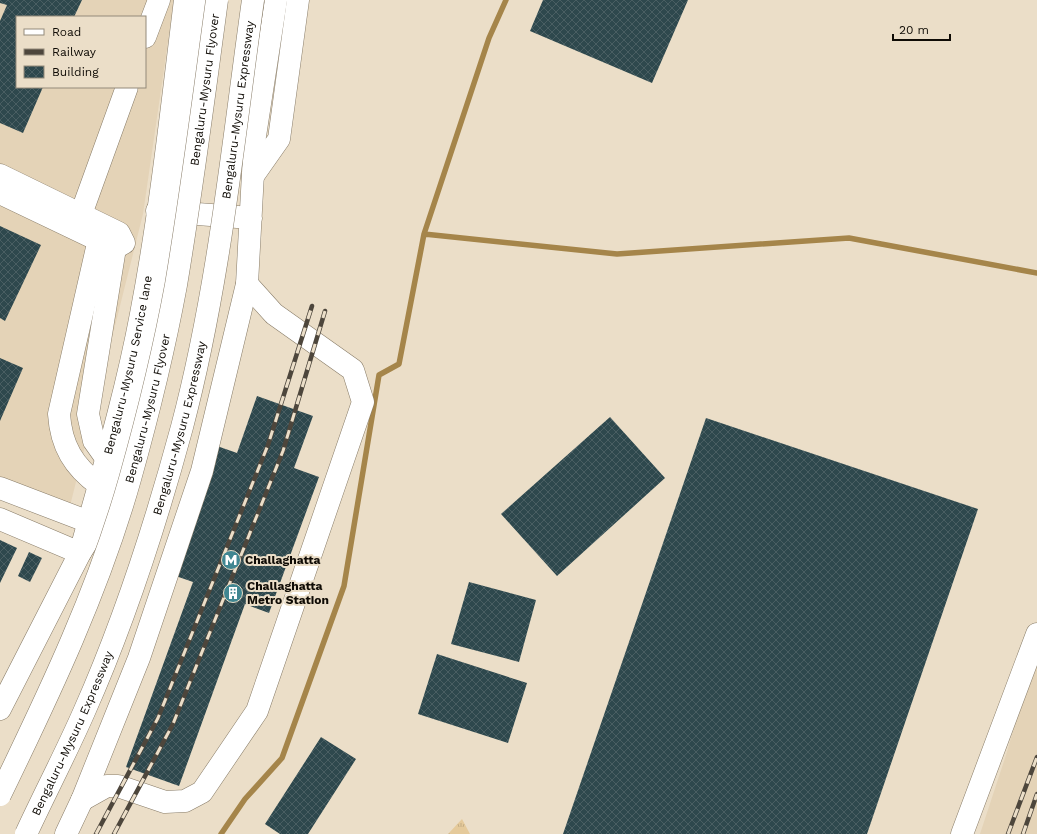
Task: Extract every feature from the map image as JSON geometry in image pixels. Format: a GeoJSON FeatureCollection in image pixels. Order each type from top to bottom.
{"type":"FeatureCollection","features":[{"type":"Feature","properties":{"kind":"main road"},"geometry":{"type":"LineString","coordinates":[[146,34],[158,0]]}},
{"type":"Feature","properties":{"kind":"main road","name":"Bengaluru-Mysuru Service lane"},"geometry":{"type":"LineString","coordinates":[[0,709],[80,553],[99,485],[165,212],[185,0]]}},
{"type":"Feature","properties":{"kind":"main road"},"geometry":{"type":"LineString","coordinates":[[0,519],[80,553],[109,507],[141,395],[167,258],[165,212],[202,0]]}},
{"type":"Feature","properties":{"kind":"main road","name":"Bengaluru-Mysuru Flyover"},"geometry":{"type":"LineString","coordinates":[[0,795],[46,700],[86,609],[109,546],[133,467],[163,351],[176,286],[217,0]]}},
{"type":"Feature","properties":{"kind":"main road","name":"Bengaluru-Mysuru Expressway"},"geometry":{"type":"LineString","coordinates":[[26,834],[84,711],[120,622],[159,506],[182,425],[211,292],[253,0]]}},
{"type":"Feature","properties":{"kind":"main road","name":"Bengaluru-Mysuru Expressway"},"geometry":{"type":"LineString","coordinates":[[66,834],[82,800],[139,658],[202,471],[247,284],[255,136],[276,0]]}},
{"type":"Feature","properties":{"kind":"main road","name":"Bengaluru-Mysuru Expressway"},"geometry":{"type":"LineString","coordinates":[[253,176],[279,139],[298,0]]}},
{"type":"Feature","properties":{"kind":"main road"},"geometry":{"type":"LineString","coordinates":[[78,222],[127,88]]}},
{"type":"Feature","properties":{"kind":"main road"},"geometry":{"type":"LineString","coordinates":[[0,175],[78,222],[109,237]]}},
{"type":"Feature","properties":{"kind":"main road"},"geometry":{"type":"LineString","coordinates":[[0,193],[78,222]]}},
{"type":"Feature","properties":{"kind":"main road"},"geometry":{"type":"LineString","coordinates":[[165,212],[251,218]]}},
{"type":"Feature","properties":{"kind":"main road"},"geometry":{"type":"LineString","coordinates":[[106,458],[94,441],[88,414],[109,237]]}},
{"type":"Feature","properties":{"kind":"main road"},"geometry":{"type":"LineString","coordinates":[[99,485],[84,474],[72,457],[62,434],[59,414],[109,237]]}},
{"type":"Feature","properties":{"kind":"main road"},"geometry":{"type":"LineString","coordinates":[[82,800],[107,786],[118,786],[165,802],[185,801],[202,792],[258,711],[361,409],[363,402],[353,370],[274,314],[247,284]]}},
{"type":"Feature","properties":{"kind":"main road"},"geometry":{"type":"LineString","coordinates":[[0,488],[89,522]]}},
{"type":"Feature","properties":{"kind":"main road"},"geometry":{"type":"LineString","coordinates":[[962,834],[1037,634]]}},
{"type":"Feature","properties":{"kind":"shaded area"},"geometry":{"type":"Polygon","coordinates":[[[0,0],[174,0],[143,214],[66,522],[0,495],[0,0]]]}},
{"type":"Feature","properties":{"kind":"shaded area"},"geometry":{"type":"Polygon","coordinates":[[[1037,649],[1037,834],[980,834],[1006,755],[1037,649]]]}},
{"type":"Feature","properties":{"kind":"green space"},"geometry":{"type":"Polygon","coordinates":[[[462,819],[470,834],[448,834],[462,819]]]}},
{"type":"Feature","properties":{"kind":"building"},"geometry":{"type":"Polygon","coordinates":[[[0,0],[82,0],[74,16],[16,16],[16,88],[43,88],[23,133],[0,123],[0,21],[7,5],[0,3],[0,0]]]}},
{"type":"Feature","properties":{"kind":"building"},"geometry":{"type":"Polygon","coordinates":[[[543,0],[688,0],[652,83],[530,31],[543,0]]]}},
{"type":"Feature","properties":{"kind":"building"},"geometry":{"type":"Polygon","coordinates":[[[0,226],[41,245],[5,321],[0,318],[0,226]]]}},
{"type":"Feature","properties":{"kind":"building"},"geometry":{"type":"Polygon","coordinates":[[[0,358],[23,368],[0,421],[0,358]]]}},
{"type":"Feature","properties":{"kind":"building","name":"Challaghatta Metro Station"},"geometry":{"type":"Polygon","coordinates":[[[257,396],[313,416],[294,468],[319,477],[269,613],[245,604],[179,786],[126,767],[193,582],[170,574],[217,446],[237,453],[257,396]]]}},
{"type":"Feature","properties":{"kind":"building"},"geometry":{"type":"Polygon","coordinates":[[[610,417],[665,478],[557,576],[501,514],[610,417]]]}},
{"type":"Feature","properties":{"kind":"building"},"geometry":{"type":"Polygon","coordinates":[[[706,418],[978,509],[867,834],[563,834],[706,418]]]}},
{"type":"Feature","properties":{"kind":"building"},"geometry":{"type":"Polygon","coordinates":[[[0,540],[17,548],[0,583],[0,540]]]}},
{"type":"Feature","properties":{"kind":"building"},"geometry":{"type":"Polygon","coordinates":[[[29,552],[42,558],[30,582],[18,576],[29,552]]]}},
{"type":"Feature","properties":{"kind":"building"},"geometry":{"type":"Polygon","coordinates":[[[469,582],[536,600],[519,662],[451,644],[469,582]]]}},
{"type":"Feature","properties":{"kind":"building"},"geometry":{"type":"Polygon","coordinates":[[[437,654],[527,683],[508,743],[418,714],[437,654]]]}},
{"type":"Feature","properties":{"kind":"building"},"geometry":{"type":"Polygon","coordinates":[[[321,737],[356,759],[308,834],[280,834],[265,824],[321,737]]]}},
{"type":"Feature","properties":{"kind":"waterway"},"geometry":{"type":"LineString","coordinates":[[506,0],[489,38],[424,234],[617,254],[849,238],[1037,273]]}},
{"type":"Feature","properties":{"kind":"waterway"},"geometry":{"type":"LineString","coordinates":[[221,834],[245,799],[282,758],[344,586],[379,375],[399,364],[424,234]]}},
{"type":"Feature","properties":{"kind":"railway"},"geometry":{"type":"LineString","coordinates":[[96,834],[158,718],[268,445],[312,306]]}},
{"type":"Feature","properties":{"kind":"railway"},"geometry":{"type":"LineString","coordinates":[[114,834],[173,724],[283,451],[325,311]]}},
{"type":"Feature","properties":{"kind":"railway"},"geometry":{"type":"LineString","coordinates":[[1008,834],[1037,757]]}},
{"type":"Feature","properties":{"kind":"railway"},"geometry":{"type":"LineString","coordinates":[[1023,834],[1037,794]]}},
{"type":"Feature","properties":{"kind":"place","name":"Challaghatta"},"geometry":{"type":"Point","coordinates":[231,560]}},
{"type":"Feature","properties":{"kind":"place","name":"Challaghatta Metro Station"},"geometry":{"type":"Point","coordinates":[233,593]}}]}
